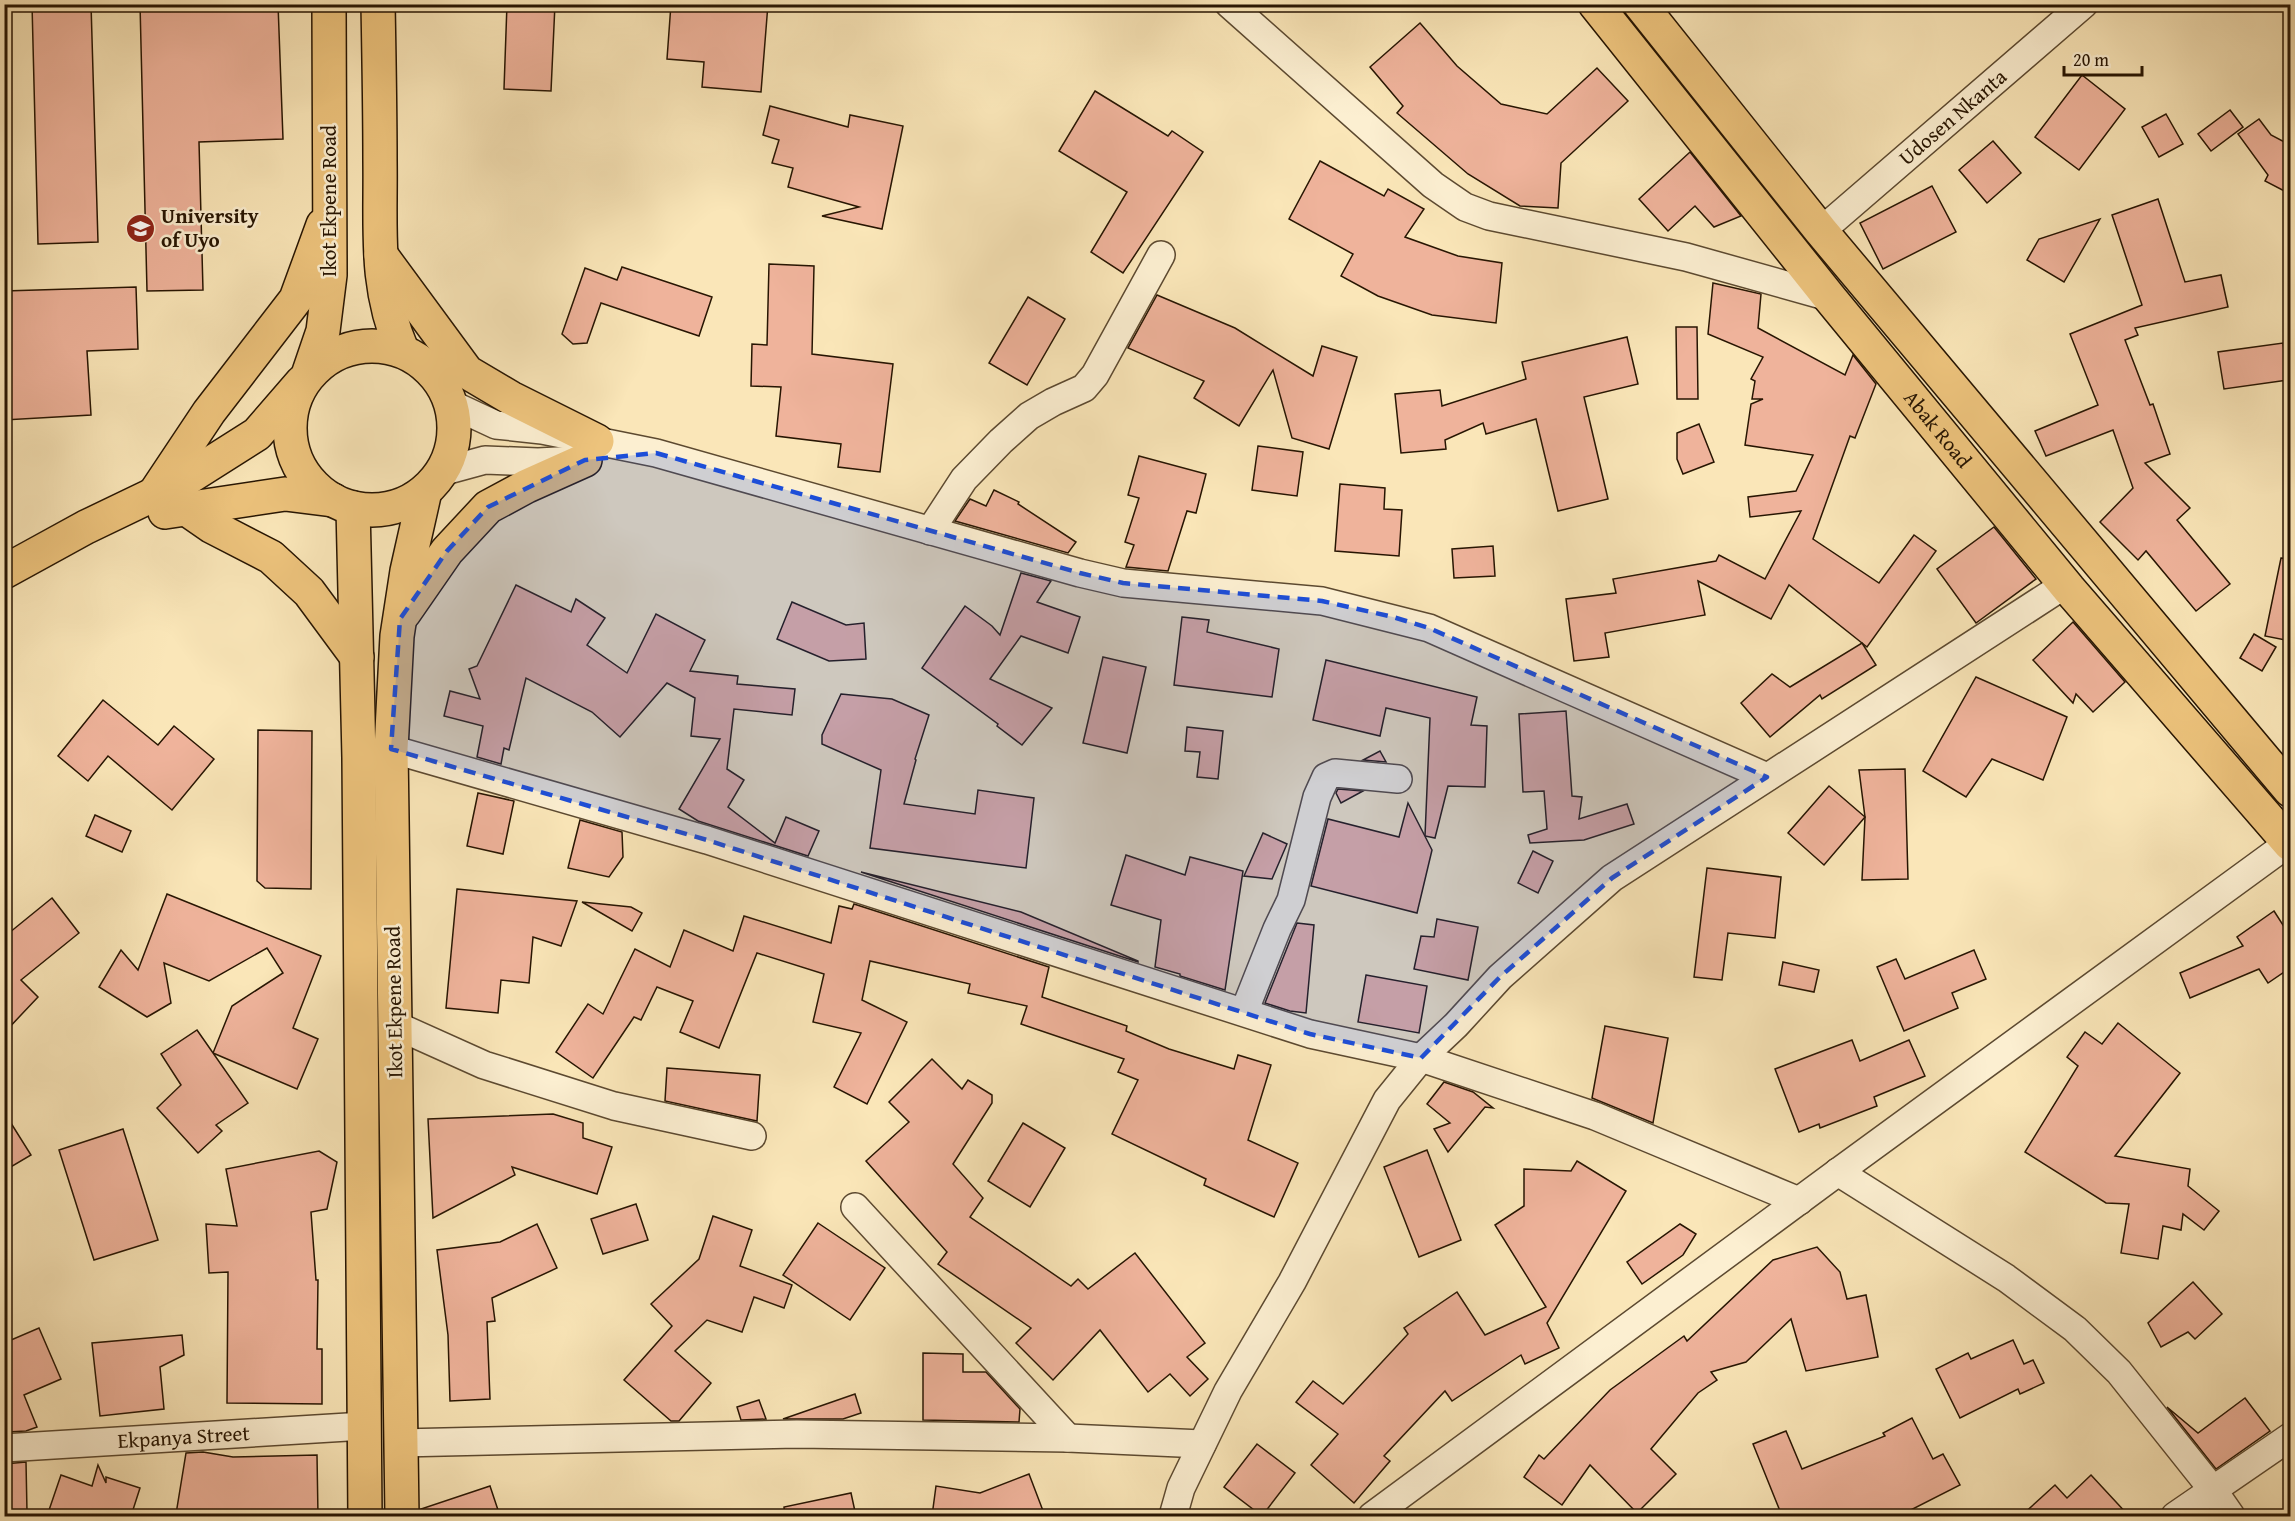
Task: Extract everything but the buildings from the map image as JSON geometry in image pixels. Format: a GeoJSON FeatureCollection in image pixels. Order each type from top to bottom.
{"type":"FeatureCollection","features":[{"type":"Feature","properties":{"kind":"main road","name":"Ikot Ekpene Road"},"geometry":{"type":"LineString","coordinates":[[302,388],[323,331],[330,275],[329,4]]}},
{"type":"Feature","properties":{"kind":"main road"},"geometry":{"type":"LineString","coordinates":[[378,4],[380,254],[384,297],[402,350]]}},
{"type":"Feature","properties":{"kind":"main road","name":"Abak Road"},"geometry":{"type":"LineString","coordinates":[[1595,4],[1829,297],[2066,584],[2290,843]]}},
{"type":"Feature","properties":{"kind":"main road","name":"Abak Road"},"geometry":{"type":"LineString","coordinates":[[1640,4],[1821,231],[2290,790]]}},
{"type":"Feature","properties":{"kind":"main road"},"geometry":{"type":"LineString","coordinates":[[155,494],[209,412],[296,299],[330,206]]}},
{"type":"Feature","properties":{"kind":"main road"},"geometry":{"type":"LineString","coordinates":[[380,254],[467,372],[591,451],[488,507],[447,551],[400,619]]}},
{"type":"Feature","properties":{"kind":"main road"},"geometry":{"type":"LineString","coordinates":[[4,572],[86,527],[186,479],[257,434],[336,352],[358,345],[380,345],[402,350],[424,363],[440,381],[451,404],[452,448],[433,481],[403,504],[379,510],[285,494],[185,508],[86,527]]}},
{"type":"Feature","properties":{"kind":"main road"},"geometry":{"type":"LineString","coordinates":[[302,388],[292,403],[289,425],[291,448],[300,469],[314,487],[343,504]]}},
{"type":"Feature","properties":{"kind":"main road","name":"Ikot Ekpene Road"},"geometry":{"type":"LineString","coordinates":[[402,1516],[391,749],[400,619],[407,571],[433,481]]}},
{"type":"Feature","properties":{"kind":"main road","name":"Ikot Ekpene Road"},"geometry":{"type":"LineString","coordinates":[[343,504],[357,657],[365,1516]]}},
{"type":"Feature","properties":{"kind":"main road"},"geometry":{"type":"LineString","coordinates":[[185,508],[211,526],[271,557],[309,592],[357,657]]}},
{"type":"Feature","properties":{"kind":"street"},"geometry":{"type":"LineString","coordinates":[[1229,4],[1433,185],[1464,207],[1488,216],[1686,257],[1829,297]]}},
{"type":"Feature","properties":{"kind":"street","name":"Udosen Nkanta"},"geometry":{"type":"LineString","coordinates":[[1821,231],[2084,4]]}},
{"type":"Feature","properties":{"kind":"street"},"geometry":{"type":"LineString","coordinates":[[930,531],[964,479],[1001,441],[1029,416],[1084,388],[1095,375],[1161,255]]}},
{"type":"Feature","properties":{"kind":"street"},"geometry":{"type":"LineString","coordinates":[[451,404],[496,424],[542,430],[591,451]]}},
{"type":"Feature","properties":{"kind":"street"},"geometry":{"type":"LineString","coordinates":[[433,481],[485,460],[537,462],[591,451],[656,453],[1080,573],[1123,583],[1322,601],[1393,617],[1429,628],[1767,777]]}},
{"type":"Feature","properties":{"kind":"street"},"geometry":{"type":"LineString","coordinates":[[1173,1516],[1181,1488],[1228,1391],[1292,1282],[1387,1100],[1421,1058],[1500,977],[1612,878],[2066,584]]}},
{"type":"Feature","properties":{"kind":"street"},"geometry":{"type":"LineString","coordinates":[[391,749],[707,840],[1310,1035],[1421,1058],[1595,1116],[1799,1201]]}},
{"type":"Feature","properties":{"kind":"street"},"geometry":{"type":"LineString","coordinates":[[1244,1012],[1276,929],[1291,900],[1317,797],[1326,777],[1335,773],[1398,779]]}},
{"type":"Feature","properties":{"kind":"street"},"geometry":{"type":"LineString","coordinates":[[1372,1516],[1838,1172],[2290,843]]}},
{"type":"Feature","properties":{"kind":"street"},"geometry":{"type":"LineString","coordinates":[[394,1025],[484,1065],[614,1106],[752,1136]]}},
{"type":"Feature","properties":{"kind":"street"},"geometry":{"type":"LineString","coordinates":[[1838,1172],[2006,1278],[2075,1329],[2119,1372],[2231,1516]]}},
{"type":"Feature","properties":{"kind":"street"},"geometry":{"type":"LineString","coordinates":[[855,1208],[1068,1438]]}},
{"type":"Feature","properties":{"kind":"street","name":"Ekpanya Street"},"geometry":{"type":"LineString","coordinates":[[4,1448],[364,1426]]}},
{"type":"Feature","properties":{"kind":"street"},"geometry":{"type":"LineString","coordinates":[[400,1443],[797,1434],[1068,1438],[1202,1444]]}},
{"type":"Feature","properties":{"kind":"street"},"geometry":{"type":"LineString","coordinates":[[2175,1516],[2290,1437]]}},
{"type":"Feature","properties":{"kind":"highlighted area"},"geometry":{"type":"Polygon","coordinates":[[[656,453],[1080,573],[1123,583],[1322,601],[1393,617],[1429,628],[1767,777],[1612,878],[1500,977],[1421,1058],[1310,1034],[707,840],[391,749],[400,619],[447,551],[488,507],[585,460],[656,453]]]}},
{"type":"Feature","properties":{"kind":"place","name":"University of Uyo"},"geometry":{"type":"Point","coordinates":[140,228]}}]}
